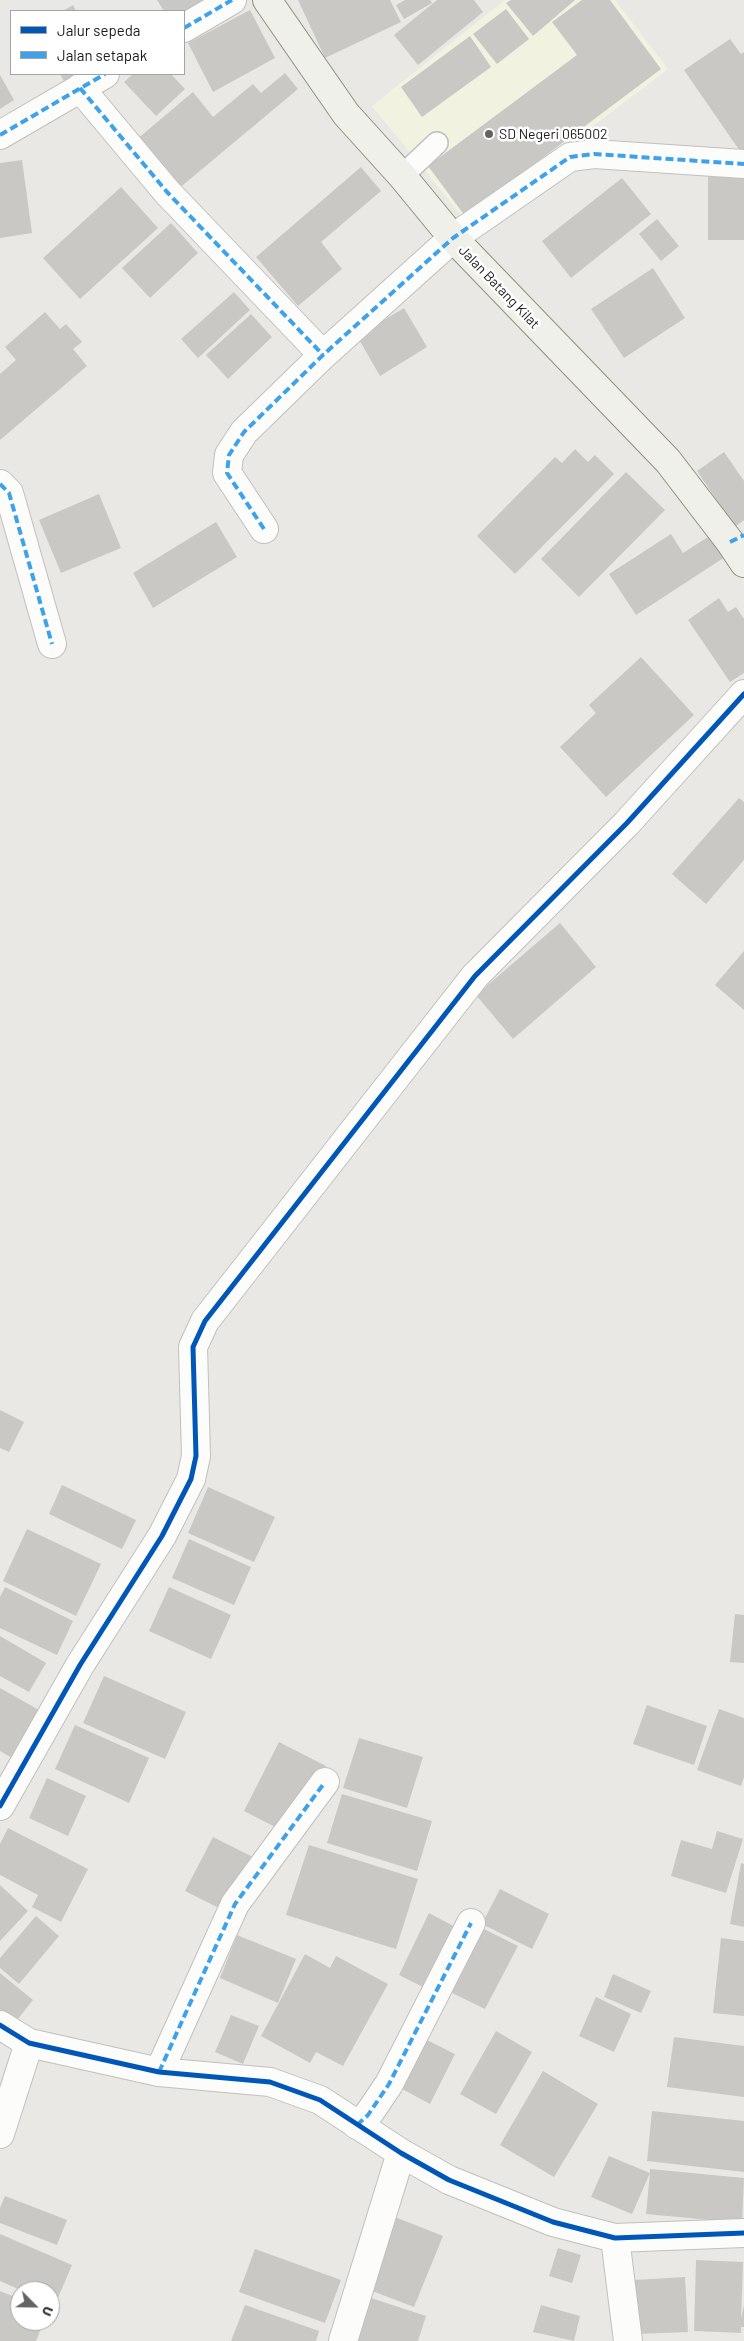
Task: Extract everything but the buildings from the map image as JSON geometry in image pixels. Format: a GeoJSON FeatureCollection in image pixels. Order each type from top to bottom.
{"type":"FeatureCollection","features":[{"type":"Feature","properties":{"kind":"street"},"geometry":{"type":"LineString","coordinates":[[185,27],[232,0]]}},
{"type":"Feature","properties":{"kind":"street","name":"Jalan Batang Kilat"},"geometry":{"type":"LineString","coordinates":[[267,0],[346,114],[402,176],[453,238],[668,461],[740,547]]}},
{"type":"Feature","properties":{"kind":"street"},"geometry":{"type":"LineString","coordinates":[[0,135],[103,75]]}},
{"type":"Feature","properties":{"kind":"street"},"geometry":{"type":"LineString","coordinates":[[80,88],[168,192],[323,355]]}},
{"type":"Feature","properties":{"kind":"street"},"geometry":{"type":"LineString","coordinates":[[264,529],[227,473],[229,455],[244,432],[323,355],[453,238],[570,156],[594,154],[744,164]]}},
{"type":"Feature","properties":{"kind":"street"},"geometry":{"type":"LineString","coordinates":[[0,484],[9,492],[52,644]]}},
{"type":"Feature","properties":{"kind":"street"},"geometry":{"type":"LineString","coordinates":[[0,1806],[80,1665],[162,1536],[191,1479],[196,1456],[193,1347],[205,1321],[474,976],[627,823],[744,694]]}},
{"type":"Feature","properties":{"kind":"street"},"geometry":{"type":"LineString","coordinates":[[159,2072],[235,1904],[324,1782]]}},
{"type":"Feature","properties":{"kind":"street"},"geometry":{"type":"LineString","coordinates":[[357,2125],[368,2115],[389,2084],[471,1923]]}},
{"type":"Feature","properties":{"kind":"street"},"geometry":{"type":"LineString","coordinates":[[0,2025],[29,2043],[159,2072],[270,2082],[320,2100],[401,2153],[449,2180],[553,2222],[614,2238],[744,2233]]}},
{"type":"Feature","properties":{"kind":"street"},"geometry":{"type":"LineString","coordinates":[[0,2134],[29,2043]]}},
{"type":"Feature","properties":{"kind":"street"},"geometry":{"type":"LineString","coordinates":[[343,2341],[401,2153]]}},
{"type":"Feature","properties":{"kind":"street"},"geometry":{"type":"LineString","coordinates":[[614,2238],[628,2341]]}},
{"type":"Feature","properties":{"kind":"lane"},"geometry":{"type":"LineString","coordinates":[[402,176],[437,143]]}},
{"type":"Feature","properties":{"kind":"shaded area","name":"SD Negeri 065002"},"geometry":{"type":"Polygon","coordinates":[[[505,0],[615,0],[668,69],[467,222],[372,106],[505,0]]]}},
{"type":"Feature","properties":{"kind":"marked path"},"geometry":{"type":"LineString","coordinates":[[185,27],[232,0]]}},
{"type":"Feature","properties":{"kind":"marked path"},"geometry":{"type":"LineString","coordinates":[[0,135],[103,75]]}},
{"type":"Feature","properties":{"kind":"marked path"},"geometry":{"type":"LineString","coordinates":[[80,88],[167,192],[323,355]]}},
{"type":"Feature","properties":{"kind":"marked path"},"geometry":{"type":"LineString","coordinates":[[264,529],[227,473],[229,455],[244,432],[323,355],[453,238],[570,157],[594,154],[744,164]]}},
{"type":"Feature","properties":{"kind":"marked path"},"geometry":{"type":"LineString","coordinates":[[0,484],[9,493],[52,644]]}},
{"type":"Feature","properties":{"kind":"marked path"},"geometry":{"type":"LineString","coordinates":[[730,542],[744,535]]}},
{"type":"Feature","properties":{"kind":"marked path"},"geometry":{"type":"LineString","coordinates":[[159,2072],[235,1904],[325,1782]]}},
{"type":"Feature","properties":{"kind":"marked path"},"geometry":{"type":"LineString","coordinates":[[357,2125],[368,2115],[389,2084],[471,1923]]}},
{"type":"Feature","properties":{"kind":"cycle path"},"geometry":{"type":"LineString","coordinates":[[0,1806],[80,1665],[162,1536],[191,1479],[196,1456],[193,1347],[205,1321],[475,976],[627,823],[744,694]]}},
{"type":"Feature","properties":{"kind":"cycle path"},"geometry":{"type":"LineString","coordinates":[[0,2025],[29,2043],[159,2072],[270,2082],[320,2100],[401,2153],[449,2180],[553,2222],[615,2238],[744,2233]]}},
{"type":"Feature","properties":{"kind":"place","name":"SD Negeri 065002"},"geometry":{"type":"Point","coordinates":[489,134]}}]}
